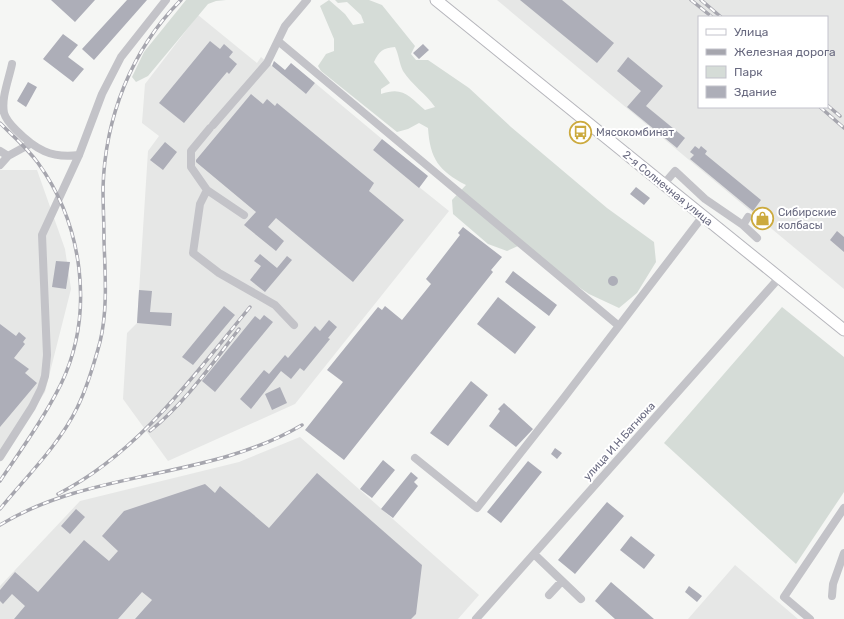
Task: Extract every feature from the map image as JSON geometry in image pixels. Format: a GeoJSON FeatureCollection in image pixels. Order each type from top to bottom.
{"type":"FeatureCollection","features":[{"type":"Feature","properties":{"kind":"main road","name":"2-я Солнечная улица"},"geometry":{"type":"LineString","coordinates":[[436,0],[844,330]]}},
{"type":"Feature","properties":{"kind":"street"},"geometry":{"type":"LineString","coordinates":[[0,457],[32,406],[41,389],[45,376],[47,355],[42,235],[79,155],[102,94],[121,56],[166,0]]}},
{"type":"Feature","properties":{"kind":"street"},"geometry":{"type":"LineString","coordinates":[[244,215],[206,190],[191,167],[191,151],[267,63],[285,26],[307,0]]}},
{"type":"Feature","properties":{"kind":"street"},"geometry":{"type":"LineString","coordinates":[[278,41],[619,326]]}},
{"type":"Feature","properties":{"kind":"street"},"geometry":{"type":"LineString","coordinates":[[12,64],[4,99],[5,115],[8,122],[30,144],[54,155],[65,157],[79,155]]}},
{"type":"Feature","properties":{"kind":"street"},"geometry":{"type":"LineString","coordinates":[[0,165],[2,152],[30,144]]}},
{"type":"Feature","properties":{"kind":"street"},"geometry":{"type":"LineString","coordinates":[[663,185],[676,171],[705,199],[743,224],[757,238]]}},
{"type":"Feature","properties":{"kind":"street"},"geometry":{"type":"LineString","coordinates":[[206,190],[200,204],[194,253],[219,273],[275,305],[294,325]]}},
{"type":"Feature","properties":{"kind":"street"},"geometry":{"type":"LineString","coordinates":[[415,458],[477,508],[703,216]]}},
{"type":"Feature","properties":{"kind":"street"},"geometry":{"type":"LineString","coordinates":[[743,224],[748,217]]}},
{"type":"Feature","properties":{"kind":"street","name":"улица И.Н.Багнюка"},"geometry":{"type":"LineString","coordinates":[[476,619],[779,278]]}},
{"type":"Feature","properties":{"kind":"street"},"geometry":{"type":"LineString","coordinates":[[810,619],[784,597],[844,508]]}},
{"type":"Feature","properties":{"kind":"street"},"geometry":{"type":"LineString","coordinates":[[832,596],[833,584],[844,553]]}},
{"type":"Feature","properties":{"kind":"street"},"geometry":{"type":"LineString","coordinates":[[534,554],[581,599]]}},
{"type":"Feature","properties":{"kind":"street"},"geometry":{"type":"LineString","coordinates":[[549,595],[562,581]]}},
{"type":"Feature","properties":{"kind":"shaded area"},"geometry":{"type":"Polygon","coordinates":[[[497,0],[844,0],[844,289],[497,0]]]}},
{"type":"Feature","properties":{"kind":"shaded area"},"geometry":{"type":"Polygon","coordinates":[[[198,15],[257,63],[261,57],[306,94],[315,83],[382,139],[373,150],[449,211],[295,404],[168,461],[123,399],[127,333],[137,323],[148,151],[159,136],[142,123],[145,84],[198,15]]]}},
{"type":"Feature","properties":{"kind":"shaded area"},"geometry":{"type":"Polygon","coordinates":[[[0,170],[37,170],[65,249],[71,289],[45,392],[0,461],[0,170]]]}},
{"type":"Feature","properties":{"kind":"shaded area"},"geometry":{"type":"Polygon","coordinates":[[[300,437],[479,595],[458,619],[0,619],[0,586],[80,501],[239,462],[300,437]]]}},
{"type":"Feature","properties":{"kind":"shaded area"},"geometry":{"type":"Polygon","coordinates":[[[735,565],[798,619],[688,619],[735,565]]]}},
{"type":"Feature","properties":{"kind":"green space"},"geometry":{"type":"Polygon","coordinates":[[[186,0],[226,0],[208,4],[148,76],[136,82],[132,77],[144,52],[186,0]]]}},
{"type":"Feature","properties":{"kind":"green space"},"geometry":{"type":"Polygon","coordinates":[[[329,0],[345,14],[353,25],[364,23],[361,15],[347,2],[338,3],[335,0],[369,0],[382,5],[415,46],[411,54],[416,60],[428,60],[469,88],[511,127],[607,208],[654,242],[656,262],[637,293],[619,308],[589,294],[518,246],[507,251],[488,244],[453,214],[452,200],[466,185],[449,175],[438,163],[431,148],[428,128],[419,123],[408,129],[397,132],[321,71],[318,66],[326,54],[334,51],[334,39],[320,6],[329,0]],[[395,47],[384,49],[374,62],[390,83],[381,89],[381,94],[395,91],[400,92],[410,97],[425,110],[435,107],[403,71],[395,47]]]}},
{"type":"Feature","properties":{"kind":"green space"},"geometry":{"type":"Polygon","coordinates":[[[782,307],[844,357],[844,492],[796,564],[664,443],[782,307]]]}},
{"type":"Feature","properties":{"kind":"building"},"geometry":{"type":"Polygon","coordinates":[[[51,0],[95,0],[75,22],[51,0]]]}},
{"type":"Feature","properties":{"kind":"building"},"geometry":{"type":"Polygon","coordinates":[[[127,0],[147,0],[94,60],[82,49],[127,0]]]}},
{"type":"Feature","properties":{"kind":"building"},"geometry":{"type":"Polygon","coordinates":[[[520,0],[562,0],[614,43],[597,63],[520,0]]]}},
{"type":"Feature","properties":{"kind":"building"},"geometry":{"type":"Polygon","coordinates":[[[63,34],[78,45],[68,57],[84,69],[73,82],[43,59],[63,34]]]}},
{"type":"Feature","properties":{"kind":"building"},"geometry":{"type":"Polygon","coordinates":[[[210,41],[220,49],[224,44],[233,52],[229,57],[237,64],[229,74],[227,72],[184,123],[159,103],[210,41]]]}},
{"type":"Feature","properties":{"kind":"building"},"geometry":{"type":"Polygon","coordinates":[[[423,44],[429,50],[419,59],[413,53],[423,44]]]}},
{"type":"Feature","properties":{"kind":"building"},"geometry":{"type":"Polygon","coordinates":[[[628,57],[663,86],[646,106],[685,138],[677,148],[627,107],[641,91],[617,71],[628,57]]]}},
{"type":"Feature","properties":{"kind":"building"},"geometry":{"type":"Polygon","coordinates":[[[274,61],[285,70],[291,63],[315,83],[306,94],[272,66],[274,61]]]}},
{"type":"Feature","properties":{"kind":"building"},"geometry":{"type":"Polygon","coordinates":[[[28,82],[37,87],[26,107],[17,101],[28,82]]]}},
{"type":"Feature","properties":{"kind":"building"},"geometry":{"type":"Polygon","coordinates":[[[251,94],[263,104],[267,99],[275,106],[277,103],[374,183],[369,191],[404,220],[353,282],[276,218],[268,227],[284,241],[276,251],[244,225],[256,212],[196,162],[196,160],[251,94]]]}},
{"type":"Feature","properties":{"kind":"building"},"geometry":{"type":"Polygon","coordinates":[[[382,139],[428,176],[419,188],[373,150],[382,139]]]}},
{"type":"Feature","properties":{"kind":"building"},"geometry":{"type":"Polygon","coordinates":[[[165,142],[177,152],[163,170],[150,160],[165,142]]]}},
{"type":"Feature","properties":{"kind":"building"},"geometry":{"type":"Polygon","coordinates":[[[695,146],[699,149],[701,146],[707,151],[705,154],[761,200],[753,211],[690,159],[694,155],[690,152],[695,146]]]}},
{"type":"Feature","properties":{"kind":"building"},"geometry":{"type":"Polygon","coordinates":[[[636,187],[650,198],[644,205],[630,194],[636,187]]]}},
{"type":"Feature","properties":{"kind":"building"},"geometry":{"type":"Polygon","coordinates":[[[463,227],[502,257],[491,270],[493,272],[344,460],[305,430],[343,382],[327,370],[378,307],[382,310],[385,306],[402,320],[431,284],[426,279],[460,235],[458,233],[463,227]]]}},
{"type":"Feature","properties":{"kind":"building"},"geometry":{"type":"Polygon","coordinates":[[[837,231],[844,237],[844,252],[830,240],[837,231]]]}},
{"type":"Feature","properties":{"kind":"building"},"geometry":{"type":"Polygon","coordinates":[[[260,254],[277,268],[287,256],[292,260],[265,292],[250,280],[261,266],[254,261],[260,254]]]}},
{"type":"Feature","properties":{"kind":"building"},"geometry":{"type":"Polygon","coordinates":[[[56,261],[70,262],[66,289],[52,287],[56,261]]]}},
{"type":"Feature","properties":{"kind":"building"},"geometry":{"type":"Polygon","coordinates":[[[513,271],[557,305],[549,316],[505,282],[513,271]]]}},
{"type":"Feature","properties":{"kind":"building"},"geometry":{"type":"Polygon","coordinates":[[[611,276],[615,276],[617,277],[617,285],[611,286],[608,283],[608,279],[611,276]]]}},
{"type":"Feature","properties":{"kind":"building"},"geometry":{"type":"Polygon","coordinates":[[[139,290],[152,291],[150,312],[172,313],[171,326],[137,323],[139,290]]]}},
{"type":"Feature","properties":{"kind":"building"},"geometry":{"type":"Polygon","coordinates":[[[498,297],[536,327],[515,354],[477,324],[498,297]]]}},
{"type":"Feature","properties":{"kind":"building"},"geometry":{"type":"Polygon","coordinates":[[[224,306],[235,315],[193,365],[182,357],[224,306]]]}},
{"type":"Feature","properties":{"kind":"building"},"geometry":{"type":"Polygon","coordinates":[[[264,315],[273,322],[215,392],[202,381],[255,316],[260,320],[264,315]]]}},
{"type":"Feature","properties":{"kind":"building"},"geometry":{"type":"Polygon","coordinates":[[[329,320],[337,327],[328,338],[330,339],[304,371],[300,368],[291,379],[281,371],[251,409],[240,399],[264,370],[269,374],[285,355],[288,358],[315,326],[320,331],[329,320]]]}},
{"type":"Feature","properties":{"kind":"building"},"geometry":{"type":"Polygon","coordinates":[[[0,324],[16,336],[19,332],[26,338],[23,342],[25,344],[14,358],[29,369],[25,373],[37,383],[0,427],[0,324]]]}},
{"type":"Feature","properties":{"kind":"building"},"geometry":{"type":"Polygon","coordinates":[[[471,381],[488,395],[448,446],[430,433],[471,381]]]}},
{"type":"Feature","properties":{"kind":"building"},"geometry":{"type":"Polygon","coordinates":[[[280,387],[287,403],[272,410],[265,394],[280,387]]]}},
{"type":"Feature","properties":{"kind":"building"},"geometry":{"type":"Polygon","coordinates":[[[504,403],[533,429],[516,447],[489,426],[500,411],[498,409],[504,403]]]}},
{"type":"Feature","properties":{"kind":"building"},"geometry":{"type":"Polygon","coordinates":[[[555,448],[562,453],[557,459],[551,454],[555,448]]]}},
{"type":"Feature","properties":{"kind":"building"},"geometry":{"type":"Polygon","coordinates":[[[383,460],[395,470],[372,498],[360,489],[383,460]]]}},
{"type":"Feature","properties":{"kind":"building"},"geometry":{"type":"Polygon","coordinates":[[[528,461],[542,472],[501,523],[487,512],[528,461]]]}},
{"type":"Feature","properties":{"kind":"building"},"geometry":{"type":"Polygon","coordinates":[[[411,472],[418,478],[414,482],[418,486],[393,518],[381,509],[411,472]]]}},
{"type":"Feature","properties":{"kind":"building"},"geometry":{"type":"Polygon","coordinates":[[[317,473],[422,565],[416,614],[411,619],[135,619],[152,600],[142,592],[118,619],[14,619],[25,606],[12,594],[3,604],[0,601],[0,590],[15,572],[38,592],[84,540],[109,561],[118,551],[102,536],[124,511],[205,484],[215,493],[220,486],[269,528],[317,473]]]}},
{"type":"Feature","properties":{"kind":"building"},"geometry":{"type":"Polygon","coordinates":[[[607,502],[624,516],[575,574],[558,560],[607,502]]]}},
{"type":"Feature","properties":{"kind":"building"},"geometry":{"type":"Polygon","coordinates":[[[76,509],[85,517],[70,534],[61,526],[76,509]]]}},
{"type":"Feature","properties":{"kind":"building"},"geometry":{"type":"Polygon","coordinates":[[[631,536],[655,555],[644,569],[620,550],[631,536]]]}},
{"type":"Feature","properties":{"kind":"building"},"geometry":{"type":"Polygon","coordinates":[[[611,582],[654,619],[615,619],[595,601],[611,582]]]}},
{"type":"Feature","properties":{"kind":"building"},"geometry":{"type":"Polygon","coordinates":[[[689,586],[702,596],[697,602],[685,592],[689,586]]]}},
{"type":"Feature","properties":{"kind":"railway"},"geometry":{"type":"LineString","coordinates":[[0,509],[52,448],[70,422],[87,384],[103,329],[105,304],[103,188],[109,136],[115,111],[124,86],[148,41],[163,20],[181,0]]}},
{"type":"Feature","properties":{"kind":"railway"},"geometry":{"type":"LineString","coordinates":[[691,0],[711,16]]}},
{"type":"Feature","properties":{"kind":"railway"},"geometry":{"type":"LineString","coordinates":[[701,0],[720,16]]}},
{"type":"Feature","properties":{"kind":"railway"},"geometry":{"type":"LineString","coordinates":[[828,106],[840,116]]}},
{"type":"Feature","properties":{"kind":"railway"},"geometry":{"type":"LineString","coordinates":[[821,108],[844,128]]}},
{"type":"Feature","properties":{"kind":"railway"},"geometry":{"type":"LineString","coordinates":[[0,123],[25,147],[38,163],[53,187],[65,214],[74,241],[79,270],[81,299],[78,328],[72,357],[61,384],[40,421],[0,481]]}},
{"type":"Feature","properties":{"kind":"railway"},"geometry":{"type":"LineString","coordinates":[[58,494],[87,477],[140,435],[186,385],[250,307]]}},
{"type":"Feature","properties":{"kind":"railway"},"geometry":{"type":"LineString","coordinates":[[150,431],[186,396],[239,329]]}},
{"type":"Feature","properties":{"kind":"railway"},"geometry":{"type":"LineString","coordinates":[[0,525],[36,507],[73,493],[229,456],[266,443],[302,425]]}},
{"type":"Feature","properties":{"kind":"place","name":"Мясокомбинат"},"geometry":{"type":"Point","coordinates":[581,132]}},
{"type":"Feature","properties":{"kind":"place","name":"Сибирские колбасы"},"geometry":{"type":"Point","coordinates":[762,218]}}]}
